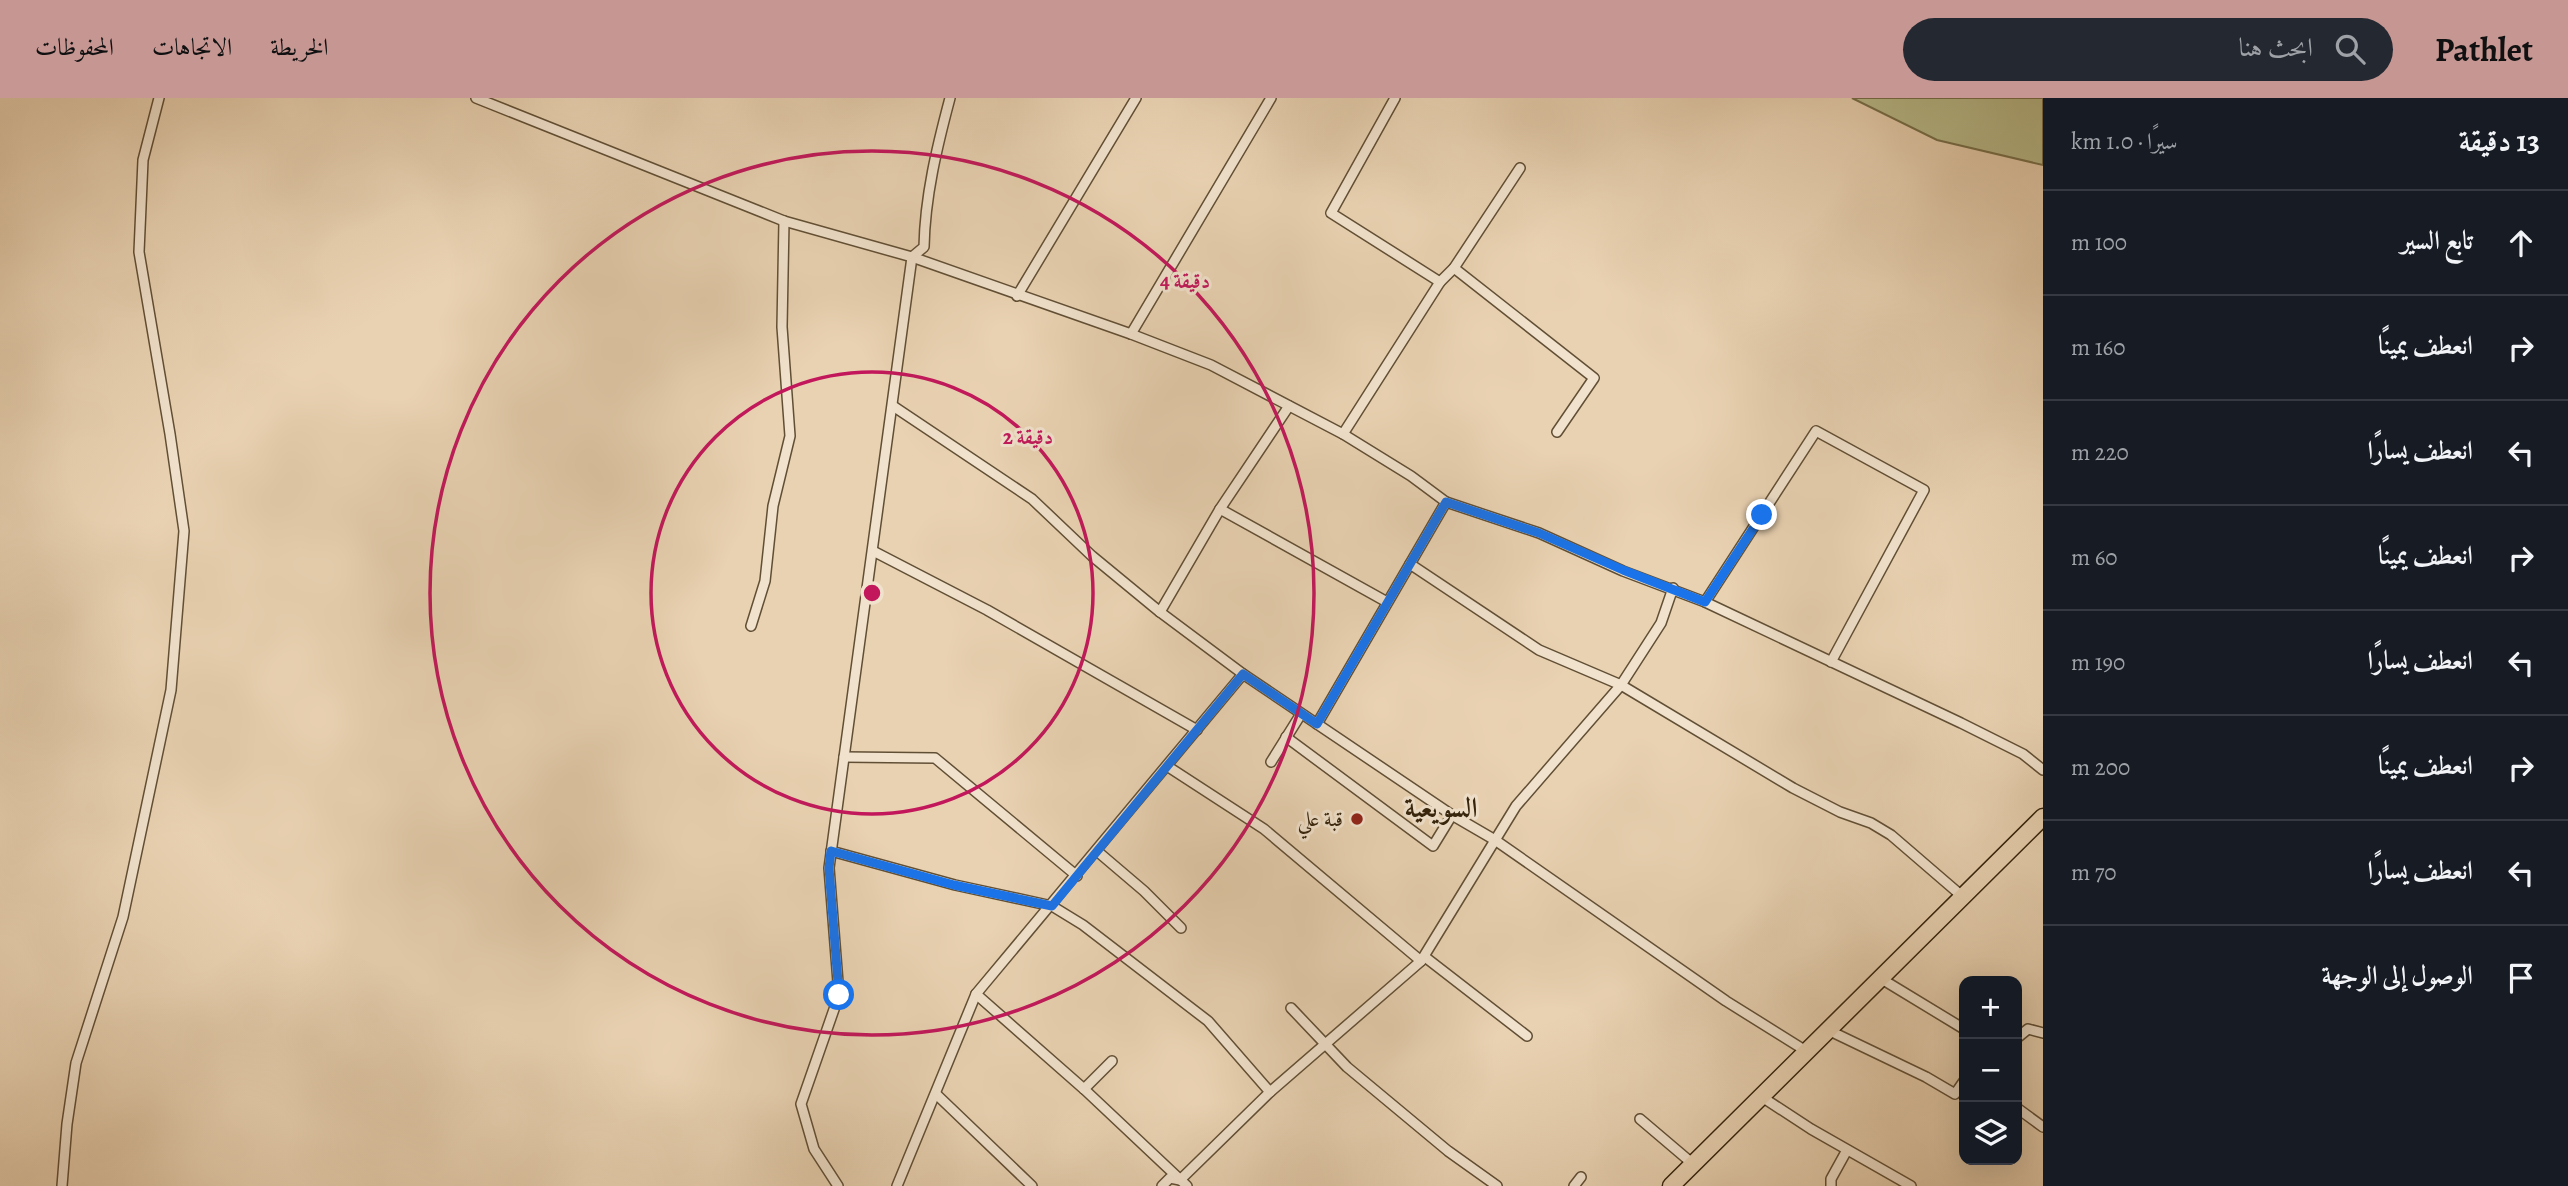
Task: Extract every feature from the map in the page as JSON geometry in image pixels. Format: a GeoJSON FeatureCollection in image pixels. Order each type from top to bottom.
{"type":"FeatureCollection","features":[{"type":"Feature","properties":{"kind":"highway"},"geometry":{"type":"LineString","coordinates":[[1671,1186],[1880,978],[2038,826]]}},
{"type":"Feature","properties":{"kind":"street"},"geometry":{"type":"LineString","coordinates":[[62,1186],[76,1063],[123,917],[171,690],[184,531],[139,252],[143,160],[159,98]]}},
{"type":"Feature","properties":{"kind":"street"},"geometry":{"type":"LineString","coordinates":[[476,98],[783,221],[912,257],[1211,365],[1343,434],[1411,476],[1446,502],[1539,533],[1705,602],[1961,723],[2023,754],[2043,770]]}},
{"type":"Feature","properties":{"kind":"street"},"geometry":{"type":"LineString","coordinates":[[838,1186],[814,1149],[801,1104],[839,995],[829,868],[831,851],[912,257],[924,247],[925,219],[936,152],[950,98]]}},
{"type":"Feature","properties":{"kind":"street"},"geometry":{"type":"LineString","coordinates":[[1017,296],[1136,98]]}},
{"type":"Feature","properties":{"kind":"street"},"geometry":{"type":"LineString","coordinates":[[1131,334],[1271,98]]}},
{"type":"Feature","properties":{"kind":"street"},"geometry":{"type":"LineString","coordinates":[[1395,98],[1331,214],[1440,282]]}},
{"type":"Feature","properties":{"kind":"street"},"geometry":{"type":"LineString","coordinates":[[1343,434],[1440,282],[1454,268],[1520,168]]}},
{"type":"Feature","properties":{"kind":"street"},"geometry":{"type":"LineString","coordinates":[[751,626],[765,581],[773,506],[790,436],[782,327],[783,221]]}},
{"type":"Feature","properties":{"kind":"street"},"geometry":{"type":"LineString","coordinates":[[1454,268],[1594,378],[1558,432]]}},
{"type":"Feature","properties":{"kind":"street"},"geometry":{"type":"LineString","coordinates":[[893,406],[1032,499],[1092,556],[1160,612],[1243,674],[1452,816],[1495,840],[1715,993],[1806,1051]]}},
{"type":"Feature","properties":{"kind":"street"},"geometry":{"type":"LineString","coordinates":[[1160,612],[1220,509],[1289,406]]}},
{"type":"Feature","properties":{"kind":"street"},"geometry":{"type":"LineString","coordinates":[[1705,602],[1816,431],[1924,490],[1831,662]]}},
{"type":"Feature","properties":{"kind":"street"},"geometry":{"type":"LineString","coordinates":[[1317,724],[1446,502]]}},
{"type":"Feature","properties":{"kind":"street"},"geometry":{"type":"LineString","coordinates":[[1220,509],[1387,602]]}},
{"type":"Feature","properties":{"kind":"street"},"geometry":{"type":"LineString","coordinates":[[873,551],[987,610],[1198,730]]}},
{"type":"Feature","properties":{"kind":"street"},"geometry":{"type":"LineString","coordinates":[[1410,564],[1539,650],[1621,685],[1793,788],[1881,829],[1963,897]]}},
{"type":"Feature","properties":{"kind":"street"},"geometry":{"type":"LineString","coordinates":[[1183,1183],[1270,1092],[1423,959],[1516,806],[1621,685],[1661,623],[1673,588]]}},
{"type":"Feature","properties":{"kind":"street"},"geometry":{"type":"LineString","coordinates":[[897,1186],[976,994],[1243,674]]}},
{"type":"Feature","properties":{"kind":"street"},"geometry":{"type":"LineString","coordinates":[[1271,762],[1301,714]]}},
{"type":"Feature","properties":{"kind":"street"},"geometry":{"type":"LineString","coordinates":[[1286,737],[1433,846],[1452,816]]}},
{"type":"Feature","properties":{"kind":"street"},"geometry":{"type":"LineString","coordinates":[[844,757],[935,758],[1077,876]]}},
{"type":"Feature","properties":{"kind":"street"},"geometry":{"type":"LineString","coordinates":[[1167,766],[1264,829],[1423,959],[1527,1036]]}},
{"type":"Feature","properties":{"kind":"street"},"geometry":{"type":"LineString","coordinates":[[831,851],[954,885],[1052,906],[1083,925],[1208,1021],[1270,1092]]}},
{"type":"Feature","properties":{"kind":"street"},"geometry":{"type":"LineString","coordinates":[[1097,851],[1144,891],[1181,928]]}},
{"type":"Feature","properties":{"kind":"street"},"geometry":{"type":"LineString","coordinates":[[1880,978],[1959,1026]]}},
{"type":"Feature","properties":{"kind":"street"},"geometry":{"type":"LineString","coordinates":[[976,994],[1084,1089],[1183,1183]]}},
{"type":"Feature","properties":{"kind":"street"},"geometry":{"type":"LineString","coordinates":[[1291,1008],[1348,1067],[1438,1143],[1497,1186]]}},
{"type":"Feature","properties":{"kind":"street"},"geometry":{"type":"LineString","coordinates":[[2022,1033],[2028,1028],[2043,1033]]}},
{"type":"Feature","properties":{"kind":"street"},"geometry":{"type":"LineString","coordinates":[[1828,1030],[1926,1077],[1955,1094],[1959,1088]]}},
{"type":"Feature","properties":{"kind":"street"},"geometry":{"type":"LineString","coordinates":[[1084,1089],[1112,1061]]}},
{"type":"Feature","properties":{"kind":"street"},"geometry":{"type":"LineString","coordinates":[[936,1094],[1032,1186]]}},
{"type":"Feature","properties":{"kind":"street"},"geometry":{"type":"LineString","coordinates":[[1762,1097],[1911,1186]]}},
{"type":"Feature","properties":{"kind":"street"},"geometry":{"type":"LineString","coordinates":[[2022,1112],[2043,1127]]}},
{"type":"Feature","properties":{"kind":"street"},"geometry":{"type":"LineString","coordinates":[[1640,1119],[1693,1164]]}},
{"type":"Feature","properties":{"kind":"street"},"geometry":{"type":"LineString","coordinates":[[1831,1186],[1831,1180],[1847,1150]]}},
{"type":"Feature","properties":{"kind":"street"},"geometry":{"type":"LineString","coordinates":[[1574,1186],[1581,1177]]}},
{"type":"Feature","properties":{"kind":"street"},"geometry":{"type":"LineString","coordinates":[[1162,1186],[1170,1178],[1183,1183]]}},
{"type":"Feature","properties":{"kind":"green space"},"geometry":{"type":"Polygon","coordinates":[[[1852,98],[2043,98],[2043,165],[1937,140],[1852,98]]]}},
{"type":"Feature","properties":{"kind":"place","name":"قبة علي"},"geometry":{"type":"Point","coordinates":[1357,819]}},
{"type":"Feature","properties":{"kind":"district","name":"السويعية"},"geometry":{"type":"Point","coordinates":[1441,807]}},
{"type":"Feature","properties":{"kind":"route"},"geometry":{"type":"LineString","coordinates":[[839,995],[829,868],[831,851],[954,885],[1052,906],[1243,674],[1317,724],[1446,502],[1539,533],[1705,602],[1762,515]]}}]}
